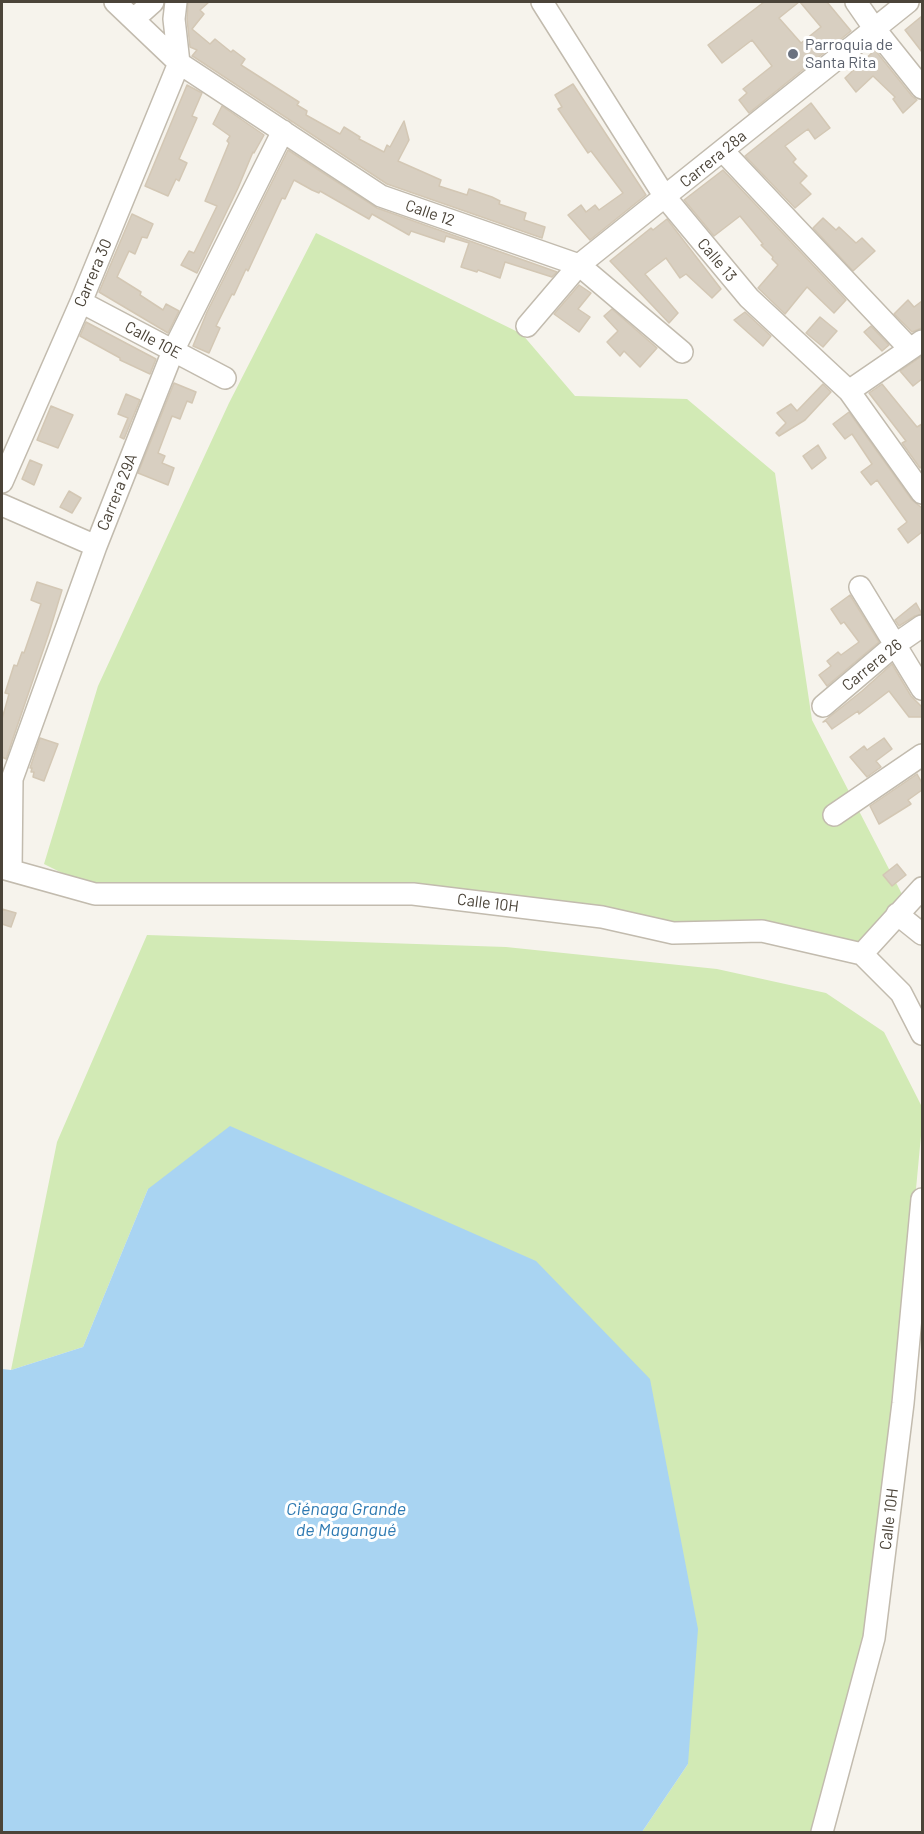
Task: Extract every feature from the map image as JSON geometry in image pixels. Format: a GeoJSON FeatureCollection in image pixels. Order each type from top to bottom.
{"type":"FeatureCollection","features":[{"type":"Feature","properties":{"kind":"street","name":"Calle 12"},"geometry":{"type":"LineString","coordinates":[[115,2],[179,63],[381,196],[579,265],[682,352]]}},
{"type":"Feature","properties":{"kind":"street"},"geometry":{"type":"LineString","coordinates":[[134,19],[153,2]]}},
{"type":"Feature","properties":{"kind":"street"},"geometry":{"type":"LineString","coordinates":[[176,2],[174,19],[179,63]]}},
{"type":"Feature","properties":{"kind":"street","name":"Calle 13"},"geometry":{"type":"LineString","coordinates":[[542,2],[665,197],[749,298],[849,391],[922,493]]}},
{"type":"Feature","properties":{"kind":"street"},"geometry":{"type":"LineString","coordinates":[[856,2],[922,88]]}},
{"type":"Feature","properties":{"kind":"street","name":"Carrera 28a"},"geometry":{"type":"LineString","coordinates":[[527,326],[579,265],[908,2]]}},
{"type":"Feature","properties":{"kind":"street","name":"Carrera 30"},"geometry":{"type":"LineString","coordinates":[[2,482],[81,302],[179,63]]}},
{"type":"Feature","properties":{"kind":"street","name":"Carrera 29A"},"geometry":{"type":"LineString","coordinates":[[6,869],[7,777],[173,351],[284,131]]}},
{"type":"Feature","properties":{"kind":"street"},"geometry":{"type":"LineString","coordinates":[[723,151],[916,345],[849,391]]}},
{"type":"Feature","properties":{"kind":"street","name":"Calle 10E"},"geometry":{"type":"LineString","coordinates":[[81,302],[225,378]]}},
{"type":"Feature","properties":{"kind":"street"},"geometry":{"type":"LineString","coordinates":[[2,505],[96,546]]}},
{"type":"Feature","properties":{"kind":"street"},"geometry":{"type":"LineString","coordinates":[[860,587],[922,689]]}},
{"type":"Feature","properties":{"kind":"street","name":"Carrera 26"},"geometry":{"type":"LineString","coordinates":[[823,706],[896,644],[922,626]]}},
{"type":"Feature","properties":{"kind":"street"},"geometry":{"type":"LineString","coordinates":[[834,815],[922,755]]}},
{"type":"Feature","properties":{"kind":"street","name":"Calle 10H"},"geometry":{"type":"LineString","coordinates":[[6,869],[95,894],[413,894],[602,917],[673,933],[762,931],[862,954]]}},
{"type":"Feature","properties":{"kind":"street"},"geometry":{"type":"LineString","coordinates":[[922,888],[862,954],[900,993],[922,1034]]}},
{"type":"Feature","properties":{"kind":"street"},"geometry":{"type":"LineString","coordinates":[[897,914],[922,934]]}},
{"type":"Feature","properties":{"kind":"street","name":"Calle 10H"},"geometry":{"type":"LineString","coordinates":[[824,1831],[874,1638],[903,1403],[922,1199]]}},
{"type":"Feature","properties":{"kind":"green space"},"geometry":{"type":"Polygon","coordinates":[[[316,233],[522,334],[575,396],[687,399],[775,473],[812,720],[906,902],[862,950],[673,928],[604,913],[96,890],[44,864],[98,686],[229,403],[316,233]]]}},
{"type":"Feature","properties":{"kind":"green space"},"geometry":{"type":"Polygon","coordinates":[[[147,935],[506,947],[717,969],[826,993],[884,1032],[922,1107],[922,1125],[896,1402],[870,1636],[819,1832],[642,1832],[688,1764],[148,1189],[83,1347],[11,1370],[57,1142],[147,935]]]}},
{"type":"Feature","properties":{"kind":"water","name":"Ciénaga Grande de Magangué"},"geometry":{"type":"Polygon","coordinates":[[[230,1126],[536,1261],[650,1379],[698,1629],[688,1764],[642,1832],[2,1832],[2,1369],[11,1370],[83,1347],[148,1189],[230,1126]]]}},
{"type":"Feature","properties":{"kind":"building"},"geometry":{"type":"Polygon","coordinates":[[[188,2],[209,2],[200,10],[204,14],[192,29],[210,44],[215,39],[231,52],[233,50],[245,59],[241,65],[299,102],[297,105],[307,111],[306,115],[340,134],[344,127],[360,137],[359,139],[384,152],[387,145],[390,147],[404,121],[409,140],[398,161],[441,180],[439,186],[467,195],[469,189],[500,201],[499,204],[526,213],[524,220],[545,227],[542,238],[387,184],[192,56],[197,50],[190,47],[188,2]]]}},
{"type":"Feature","properties":{"kind":"building","name":"Parroquia de Santa Rita"},"geometry":{"type":"Polygon","coordinates":[[[764,2],[799,2],[779,18],[801,43],[821,27],[800,2],[827,2],[851,31],[749,113],[739,100],[747,93],[743,89],[772,66],[752,40],[722,63],[708,45],[764,2]]]}},
{"type":"Feature","properties":{"kind":"building"},"geometry":{"type":"Polygon","coordinates":[[[922,16],[922,52],[905,30],[922,16]]]}},
{"type":"Feature","properties":{"kind":"building"},"geometry":{"type":"Polygon","coordinates":[[[875,50],[917,100],[903,113],[893,99],[895,97],[873,76],[856,92],[845,78],[875,50]]]}},
{"type":"Feature","properties":{"kind":"building"},"geometry":{"type":"Polygon","coordinates":[[[573,84],[646,195],[590,240],[568,215],[581,205],[586,212],[595,205],[599,210],[623,193],[591,151],[588,153],[558,109],[562,107],[555,95],[573,84]]]}},
{"type":"Feature","properties":{"kind":"building"},"geometry":{"type":"Polygon","coordinates":[[[187,85],[202,93],[192,116],[197,118],[179,159],[187,163],[179,181],[176,179],[168,196],[145,186],[187,85]]]}},
{"type":"Feature","properties":{"kind":"building"},"geometry":{"type":"Polygon","coordinates":[[[811,103],[830,128],[815,139],[808,129],[785,146],[796,159],[793,162],[807,176],[800,183],[811,194],[795,208],[745,156],[811,103]]]}},
{"type":"Feature","properties":{"kind":"building"},"geometry":{"type":"Polygon","coordinates":[[[222,106],[264,135],[253,152],[197,273],[181,265],[189,251],[194,253],[217,206],[205,201],[229,143],[227,141],[230,136],[213,124],[222,106]]]}},
{"type":"Feature","properties":{"kind":"building"},"geometry":{"type":"Polygon","coordinates":[[[288,150],[377,208],[557,272],[552,277],[505,262],[500,278],[461,267],[469,243],[446,236],[444,242],[411,231],[409,235],[372,214],[369,219],[320,191],[319,193],[294,180],[285,199],[282,198],[248,271],[246,269],[216,326],[220,328],[209,353],[193,346],[207,312],[288,150]]]}},
{"type":"Feature","properties":{"kind":"building"},"geometry":{"type":"Polygon","coordinates":[[[723,170],[846,300],[834,313],[807,287],[785,314],[758,288],[778,265],[740,216],[714,236],[684,200],[723,170]]]}},
{"type":"Feature","properties":{"kind":"building"},"geometry":{"type":"Polygon","coordinates":[[[132,214],[153,224],[147,238],[142,237],[135,254],[129,251],[117,277],[141,292],[140,295],[163,310],[166,304],[179,311],[168,333],[99,292],[132,214]]]}},
{"type":"Feature","properties":{"kind":"building"},"geometry":{"type":"Polygon","coordinates":[[[823,218],[836,230],[839,227],[856,243],[862,238],[875,251],[853,271],[813,228],[823,218]]]}},
{"type":"Feature","properties":{"kind":"building"},"geometry":{"type":"Polygon","coordinates":[[[667,219],[721,289],[712,298],[686,274],[680,278],[666,258],[645,274],[678,313],[669,323],[610,261],[651,228],[653,230],[667,219]]]}},
{"type":"Feature","properties":{"kind":"building"},"geometry":{"type":"Polygon","coordinates":[[[579,285],[591,293],[578,309],[590,317],[579,332],[554,314],[579,285]]]}},
{"type":"Feature","properties":{"kind":"building"},"geometry":{"type":"Polygon","coordinates":[[[908,300],[914,307],[922,301],[922,328],[912,332],[894,314],[908,300]]]}},
{"type":"Feature","properties":{"kind":"building"},"geometry":{"type":"Polygon","coordinates":[[[612,309],[657,348],[640,367],[624,351],[620,356],[607,342],[618,331],[604,316],[612,309]]]}},
{"type":"Feature","properties":{"kind":"building"},"geometry":{"type":"Polygon","coordinates":[[[745,312],[771,336],[763,346],[734,320],[745,312]]]}},
{"type":"Feature","properties":{"kind":"building"},"geometry":{"type":"Polygon","coordinates":[[[820,317],[837,331],[823,347],[806,333],[820,317]]]}},
{"type":"Feature","properties":{"kind":"building"},"geometry":{"type":"Polygon","coordinates":[[[86,322],[156,359],[150,374],[120,360],[80,336],[86,322]]]}},
{"type":"Feature","properties":{"kind":"building"},"geometry":{"type":"Polygon","coordinates":[[[871,326],[889,345],[882,351],[864,332],[871,326]]]}},
{"type":"Feature","properties":{"kind":"building"},"geometry":{"type":"Polygon","coordinates":[[[922,356],[922,379],[913,386],[900,371],[922,356]]]}},
{"type":"Feature","properties":{"kind":"building"},"geometry":{"type":"Polygon","coordinates":[[[174,383],[196,392],[192,403],[187,401],[180,419],[172,416],[158,453],[165,456],[162,463],[174,468],[168,485],[138,473],[174,383]]]}},
{"type":"Feature","properties":{"kind":"building"},"geometry":{"type":"Polygon","coordinates":[[[823,384],[831,392],[805,420],[779,436],[776,433],[786,423],[777,413],[791,404],[797,411],[823,384]]]}},
{"type":"Feature","properties":{"kind":"building"},"geometry":{"type":"Polygon","coordinates":[[[882,384],[917,427],[922,424],[922,466],[920,468],[902,443],[906,441],[869,393],[882,384]]]}},
{"type":"Feature","properties":{"kind":"building"},"geometry":{"type":"Polygon","coordinates":[[[126,394],[140,400],[124,439],[120,437],[128,418],[118,414],[126,394]]]}},
{"type":"Feature","properties":{"kind":"building"},"geometry":{"type":"Polygon","coordinates":[[[51,406],[73,415],[58,448],[37,440],[51,406]]]}},
{"type":"Feature","properties":{"kind":"building"},"geometry":{"type":"Polygon","coordinates":[[[849,412],[912,500],[922,508],[922,532],[908,543],[898,529],[907,522],[877,480],[871,485],[861,472],[872,464],[852,434],[845,439],[833,424],[849,412]]]}},
{"type":"Feature","properties":{"kind":"building"},"geometry":{"type":"Polygon","coordinates":[[[818,445],[826,458],[812,469],[803,456],[818,445]]]}},
{"type":"Feature","properties":{"kind":"building"},"geometry":{"type":"Polygon","coordinates":[[[30,460],[42,465],[34,485],[22,479],[30,460]]]}},
{"type":"Feature","properties":{"kind":"building"},"geometry":{"type":"Polygon","coordinates":[[[69,491],[81,498],[72,513],[60,507],[69,491]]]}},
{"type":"Feature","properties":{"kind":"building"},"geometry":{"type":"Polygon","coordinates":[[[37,582],[62,590],[6,759],[2,757],[2,719],[9,694],[5,693],[14,665],[17,666],[22,652],[24,653],[41,604],[31,600],[37,582]]]}},
{"type":"Feature","properties":{"kind":"building"},"geometry":{"type":"Polygon","coordinates":[[[850,595],[879,642],[827,686],[819,675],[831,666],[827,661],[838,652],[841,655],[859,642],[844,622],[841,624],[831,609],[850,595]]]}},
{"type":"Feature","properties":{"kind":"building"},"geometry":{"type":"Polygon","coordinates":[[[916,603],[922,614],[899,626],[895,620],[916,603]]]}},
{"type":"Feature","properties":{"kind":"building"},"geometry":{"type":"Polygon","coordinates":[[[892,664],[911,696],[922,707],[922,717],[909,717],[889,691],[859,714],[858,711],[832,729],[826,721],[823,722],[862,691],[892,664]]]}},
{"type":"Feature","properties":{"kind":"building"},"geometry":{"type":"Polygon","coordinates":[[[40,738],[58,744],[44,781],[33,777],[34,772],[31,772],[32,768],[30,768],[40,738]]]}},
{"type":"Feature","properties":{"kind":"building"},"geometry":{"type":"Polygon","coordinates":[[[884,738],[892,749],[876,761],[881,767],[867,777],[850,757],[864,746],[867,750],[884,738]]]}},
{"type":"Feature","properties":{"kind":"building"},"geometry":{"type":"Polygon","coordinates":[[[917,774],[922,783],[922,790],[908,800],[911,804],[879,824],[870,806],[917,774]]]}},
{"type":"Feature","properties":{"kind":"building"},"geometry":{"type":"Polygon","coordinates":[[[897,864],[906,875],[892,886],[883,875],[897,864]]]}},
{"type":"Feature","properties":{"kind":"building"},"geometry":{"type":"Polygon","coordinates":[[[2,909],[16,913],[11,927],[2,924],[2,909]]]}},
{"type":"Feature","properties":{"kind":"place","name":"Parroquia de Santa Rita"},"geometry":{"type":"Point","coordinates":[793,54]}}]}
